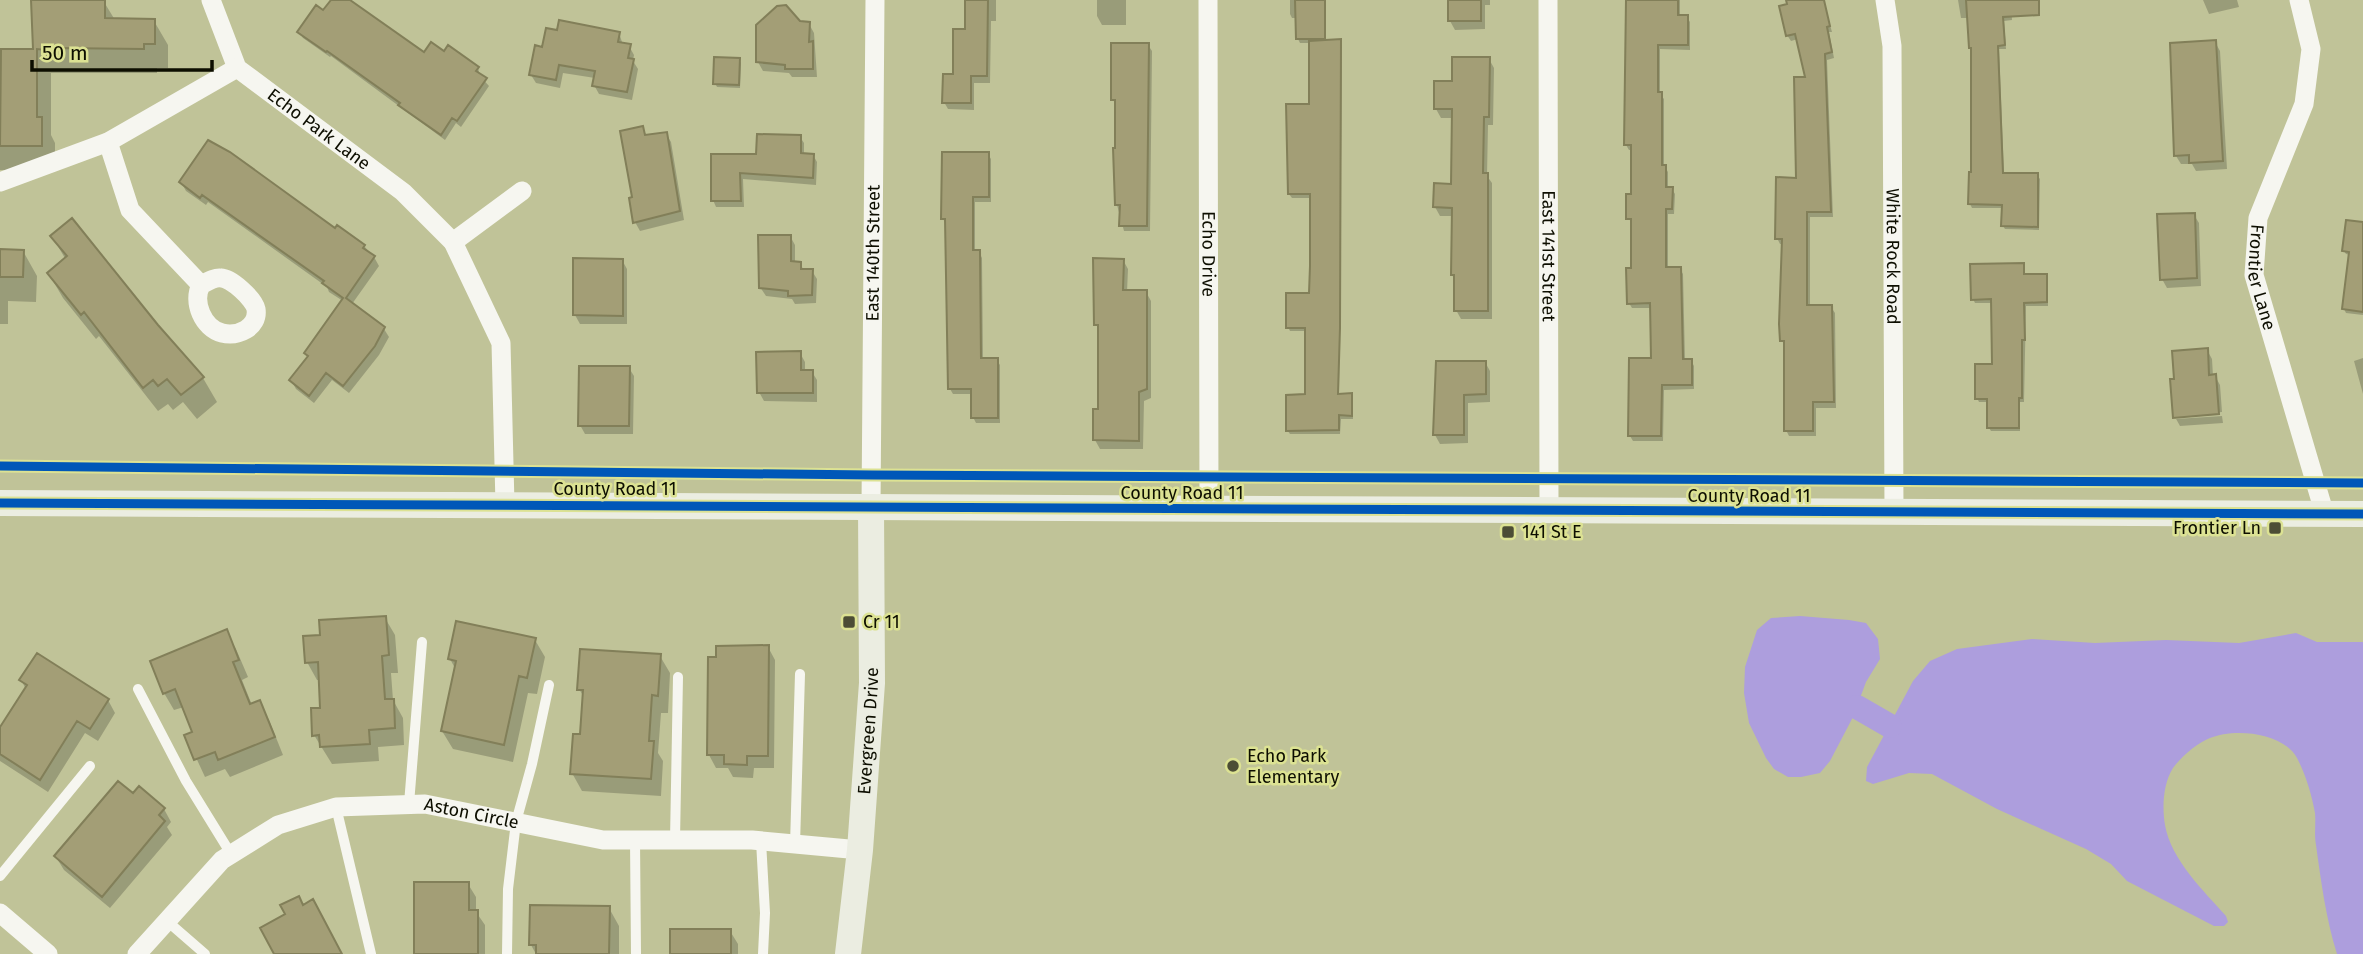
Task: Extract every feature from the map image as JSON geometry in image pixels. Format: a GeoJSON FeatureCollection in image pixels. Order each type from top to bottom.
{"type":"FeatureCollection","features":[{"type":"Feature","properties":{"kind":"street"},"geometry":{"type":"LineString","coordinates":[[0,182],[108,142],[237,68],[211,0]]}},
{"type":"Feature","properties":{"kind":"street","name":"East 140th Street"},"geometry":{"type":"LineString","coordinates":[[871,507],[875,0]]}},
{"type":"Feature","properties":{"kind":"street","name":"Echo Drive"},"geometry":{"type":"LineString","coordinates":[[1208,0],[1209,509]]}},
{"type":"Feature","properties":{"kind":"street","name":"East 141st Street"},"geometry":{"type":"LineString","coordinates":[[1548,0],[1549,510]]}},
{"type":"Feature","properties":{"kind":"street","name":"White Rock Road"},"geometry":{"type":"LineString","coordinates":[[1885,0],[1892,46],[1894,513]]}},
{"type":"Feature","properties":{"kind":"street","name":"Frontier Lane"},"geometry":{"type":"LineString","coordinates":[[2299,0],[2311,49],[2304,104],[2258,218],[2254,275],[2325,514]]}},
{"type":"Feature","properties":{"kind":"street","name":"Echo Park Lane"},"geometry":{"type":"LineString","coordinates":[[237,68],[403,192],[453,242],[501,343],[505,505]]}},
{"type":"Feature","properties":{"kind":"street"},"geometry":{"type":"LineString","coordinates":[[108,142],[130,211],[201,285]]}},
{"type":"Feature","properties":{"kind":"street"},"geometry":{"type":"LineString","coordinates":[[453,242],[522,191]]}},
{"type":"Feature","properties":{"kind":"street","name":"County Road 11"},"geometry":{"type":"LineString","coordinates":[[0,503],[2363,514]]}},
{"type":"Feature","properties":{"kind":"street","name":"Evergreen Drive"},"geometry":{"type":"LineString","coordinates":[[848,954],[860,850],[872,683],[871,507]]}},
{"type":"Feature","properties":{"kind":"street","name":"Aston Circle"},"geometry":{"type":"LineString","coordinates":[[137,954],[222,860],[278,825],[336,807],[425,804],[603,840],[761,841],[860,850]]}},
{"type":"Feature","properties":{"kind":"street"},"geometry":{"type":"LineString","coordinates":[[0,913],[48,954]]}},
{"type":"Feature","properties":{"kind":"lane"},"geometry":{"type":"LineString","coordinates":[[409,804],[422,642]]}},
{"type":"Feature","properties":{"kind":"lane"},"geometry":{"type":"LineString","coordinates":[[795,845],[800,674]]}},
{"type":"Feature","properties":{"kind":"lane"},"geometry":{"type":"LineString","coordinates":[[675,840],[678,677]]}},
{"type":"Feature","properties":{"kind":"lane"},"geometry":{"type":"LineString","coordinates":[[507,954],[508,889],[516,822],[549,685]]}},
{"type":"Feature","properties":{"kind":"lane"},"geometry":{"type":"LineString","coordinates":[[138,689],[186,781],[231,854]]}},
{"type":"Feature","properties":{"kind":"lane"},"geometry":{"type":"LineString","coordinates":[[0,876],[90,766]]}},
{"type":"Feature","properties":{"kind":"lane"},"geometry":{"type":"LineString","coordinates":[[336,807],[371,954]]}},
{"type":"Feature","properties":{"kind":"lane"},"geometry":{"type":"LineString","coordinates":[[635,840],[636,954]]}},
{"type":"Feature","properties":{"kind":"lane"},"geometry":{"type":"LineString","coordinates":[[761,841],[765,913],[763,954]]}},
{"type":"Feature","properties":{"kind":"lane"},"geometry":{"type":"LineString","coordinates":[[167,921],[205,954]]}},
{"type":"Feature","properties":{"kind":"shaded area"},"geometry":{"type":"Polygon","coordinates":[[[1800,616],[1866,623],[1878,639],[1880,659],[1866,682],[1853,717],[1830,761],[1820,773],[1788,777],[1774,769],[1766,758],[1749,723],[1744,693],[1745,667],[1757,630],[1771,618],[1800,616]]]}},
{"type":"Feature","properties":{"kind":"shaded area"},"geometry":{"type":"Polygon","coordinates":[[[2296,633],[2317,642],[2363,642],[2363,954],[2337,954],[2324,900],[2315,841],[2315,813],[2308,784],[2297,758],[2290,749],[2270,738],[2257,734],[2232,733],[2205,740],[2176,764],[2165,788],[2164,811],[2168,838],[2181,863],[2226,916],[2228,922],[2224,926],[2214,926],[2127,881],[2111,864],[2086,849],[1997,809],[1932,774],[1909,773],[1873,784],[1866,781],[1867,767],[1913,681],[1930,661],[1957,649],[2032,639],[2095,643],[2166,640],[2239,643],[2296,633]]]}},
{"type":"Feature","properties":{"kind":"building"},"geometry":{"type":"Polygon","coordinates":[[[31,0],[105,0],[105,18],[155,19],[155,44],[144,44],[144,49],[37,49],[37,117],[42,117],[42,146],[0,146],[1,49],[33,49],[31,0]]]}},
{"type":"Feature","properties":{"kind":"building"},"geometry":{"type":"Polygon","coordinates":[[[331,0],[350,0],[424,52],[431,42],[444,51],[448,45],[479,67],[476,71],[487,78],[457,121],[452,118],[441,135],[398,105],[400,103],[297,32],[316,5],[323,10],[331,0]]]}},
{"type":"Feature","properties":{"kind":"building"},"geometry":{"type":"Polygon","coordinates":[[[965,0],[988,0],[987,76],[971,76],[971,103],[942,103],[943,74],[953,74],[953,29],[965,29],[965,0]]]}},
{"type":"Feature","properties":{"kind":"building"},"geometry":{"type":"Polygon","coordinates":[[[1295,0],[1325,0],[1325,39],[1296,39],[1295,0]]]}},
{"type":"Feature","properties":{"kind":"building"},"geometry":{"type":"Polygon","coordinates":[[[1448,0],[1481,0],[1481,21],[1448,21],[1448,0]]]}},
{"type":"Feature","properties":{"kind":"building"},"geometry":{"type":"Polygon","coordinates":[[[1626,0],[1678,0],[1678,15],[1688,15],[1688,45],[1658,45],[1658,92],[1662,92],[1662,165],[1666,165],[1666,187],[1673,187],[1672,209],[1666,209],[1666,267],[1681,267],[1683,359],[1692,359],[1692,385],[1662,385],[1661,436],[1628,436],[1629,358],[1651,358],[1650,303],[1627,304],[1626,268],[1631,268],[1631,219],[1626,219],[1626,194],[1631,194],[1631,145],[1624,145],[1626,0]]]}},
{"type":"Feature","properties":{"kind":"building"},"geometry":{"type":"Polygon","coordinates":[[[1786,0],[1824,0],[1832,52],[1825,54],[1831,212],[1807,212],[1807,305],[1832,305],[1834,402],[1813,402],[1813,431],[1784,431],[1784,341],[1780,341],[1779,324],[1782,239],[1775,239],[1776,177],[1796,178],[1794,77],[1805,77],[1795,34],[1786,36],[1779,6],[1787,4],[1786,0]]]}},
{"type":"Feature","properties":{"kind":"building"},"geometry":{"type":"Polygon","coordinates":[[[1966,0],[2039,0],[2039,15],[2003,17],[2005,45],[1998,46],[2003,173],[2038,173],[2038,227],[2001,226],[2002,205],[1968,204],[1971,172],[1971,48],[1966,0]]]}},
{"type":"Feature","properties":{"kind":"building"},"geometry":{"type":"Polygon","coordinates":[[[786,5],[800,21],[810,22],[809,42],[813,41],[813,69],[785,69],[785,65],[756,62],[756,25],[777,6],[786,5]]]}},
{"type":"Feature","properties":{"kind":"building"},"geometry":{"type":"Polygon","coordinates":[[[559,20],[620,32],[618,42],[631,44],[628,58],[634,59],[627,92],[592,86],[595,71],[559,65],[556,80],[529,75],[535,45],[542,47],[546,28],[557,30],[559,20]]]}},
{"type":"Feature","properties":{"kind":"building"},"geometry":{"type":"Polygon","coordinates":[[[1341,39],[1338,394],[1352,393],[1352,416],[1339,415],[1339,430],[1286,431],[1286,395],[1305,394],[1305,328],[1286,328],[1286,293],[1309,293],[1310,194],[1288,194],[1286,104],[1309,104],[1309,41],[1341,39]]]}},
{"type":"Feature","properties":{"kind":"building"},"geometry":{"type":"Polygon","coordinates":[[[2216,40],[2223,161],[2189,163],[2189,155],[2174,156],[2170,43],[2216,40]]]}},
{"type":"Feature","properties":{"kind":"building"},"geometry":{"type":"Polygon","coordinates":[[[1111,43],[1149,43],[1147,226],[1119,226],[1120,205],[1115,205],[1115,100],[1111,100],[1111,43]]]}},
{"type":"Feature","properties":{"kind":"building"},"geometry":{"type":"Polygon","coordinates":[[[714,57],[740,58],[739,85],[713,84],[714,57]]]}},
{"type":"Feature","properties":{"kind":"building"},"geometry":{"type":"Polygon","coordinates":[[[1452,57],[1490,57],[1489,117],[1484,117],[1483,173],[1488,173],[1488,311],[1454,311],[1454,275],[1451,275],[1452,208],[1433,207],[1434,183],[1451,184],[1452,109],[1434,109],[1434,81],[1452,81],[1452,57]]]}},
{"type":"Feature","properties":{"kind":"building"},"geometry":{"type":"Polygon","coordinates":[[[643,126],[645,135],[667,132],[680,211],[633,223],[629,198],[632,197],[620,131],[643,126]]]}},
{"type":"Feature","properties":{"kind":"building"},"geometry":{"type":"Polygon","coordinates":[[[757,134],[801,135],[801,153],[814,154],[813,178],[740,173],[741,201],[711,201],[711,154],[756,154],[757,134]]]}},
{"type":"Feature","properties":{"kind":"building"},"geometry":{"type":"Polygon","coordinates":[[[208,140],[230,152],[335,228],[337,225],[365,245],[363,248],[375,256],[346,298],[385,327],[375,346],[343,386],[326,373],[309,396],[289,380],[308,356],[304,353],[343,298],[322,283],[324,281],[202,195],[200,198],[179,182],[208,140]]]}},
{"type":"Feature","properties":{"kind":"building"},"geometry":{"type":"Polygon","coordinates":[[[942,152],[989,152],[989,197],[973,197],[973,250],[980,250],[981,358],[998,358],[998,418],[971,418],[971,389],[948,389],[945,219],[941,219],[942,152]]]}},
{"type":"Feature","properties":{"kind":"building"},"geometry":{"type":"Polygon","coordinates":[[[2195,213],[2197,278],[2160,280],[2157,214],[2195,213]]]}},
{"type":"Feature","properties":{"kind":"building"},"geometry":{"type":"Polygon","coordinates":[[[72,218],[158,325],[204,377],[181,395],[167,379],[158,386],[153,380],[143,388],[84,312],[81,315],[47,273],[67,256],[50,236],[72,218]]]}},
{"type":"Feature","properties":{"kind":"building"},"geometry":{"type":"Polygon","coordinates":[[[2346,220],[2363,222],[2363,312],[2342,309],[2349,252],[2342,251],[2346,220]]]}},
{"type":"Feature","properties":{"kind":"building"},"geometry":{"type":"Polygon","coordinates":[[[758,235],[791,235],[791,261],[801,262],[801,269],[813,269],[812,295],[788,296],[788,291],[759,288],[758,235]]]}},
{"type":"Feature","properties":{"kind":"building"},"geometry":{"type":"Polygon","coordinates":[[[0,249],[24,250],[23,277],[0,277],[0,249]]]}},
{"type":"Feature","properties":{"kind":"building"},"geometry":{"type":"Polygon","coordinates":[[[573,258],[623,259],[623,316],[573,315],[573,258]]]}},
{"type":"Feature","properties":{"kind":"building"},"geometry":{"type":"Polygon","coordinates":[[[1093,258],[1124,259],[1123,290],[1147,290],[1147,389],[1139,392],[1139,441],[1093,440],[1093,409],[1098,409],[1098,325],[1094,325],[1093,258]]]}},
{"type":"Feature","properties":{"kind":"building"},"geometry":{"type":"Polygon","coordinates":[[[2024,263],[2024,274],[2047,274],[2047,302],[2024,303],[2025,340],[2022,340],[2019,428],[1987,428],[1987,399],[1975,399],[1975,364],[1992,364],[1991,299],[1971,300],[1970,264],[2024,263]]]}},
{"type":"Feature","properties":{"kind":"building"},"geometry":{"type":"Polygon","coordinates":[[[2208,348],[2209,375],[2216,374],[2219,414],[2173,418],[2170,379],[2174,379],[2172,351],[2208,348]]]}},
{"type":"Feature","properties":{"kind":"building"},"geometry":{"type":"Polygon","coordinates":[[[801,351],[801,370],[813,370],[813,393],[757,393],[756,352],[801,351]]]}},
{"type":"Feature","properties":{"kind":"building"},"geometry":{"type":"Polygon","coordinates":[[[1436,361],[1486,361],[1486,394],[1464,395],[1464,435],[1433,435],[1436,361]]]}},
{"type":"Feature","properties":{"kind":"building"},"geometry":{"type":"Polygon","coordinates":[[[579,366],[630,366],[629,426],[578,426],[579,366]]]}},
{"type":"Feature","properties":{"kind":"building"},"geometry":{"type":"Polygon","coordinates":[[[386,616],[389,655],[382,656],[385,699],[394,699],[395,728],[369,730],[370,744],[320,747],[319,735],[312,736],[311,708],[320,708],[318,662],[305,663],[303,636],[320,635],[319,620],[386,616]]]}},
{"type":"Feature","properties":{"kind":"building"},"geometry":{"type":"Polygon","coordinates":[[[456,621],[536,638],[527,678],[519,676],[504,745],[441,731],[456,661],[448,659],[456,621]]]}},
{"type":"Feature","properties":{"kind":"building"},"geometry":{"type":"Polygon","coordinates":[[[227,629],[239,660],[233,662],[250,704],[260,700],[275,737],[218,760],[215,752],[194,760],[184,735],[192,732],[175,689],[163,694],[150,661],[227,629]]]}},
{"type":"Feature","properties":{"kind":"building"},"geometry":{"type":"Polygon","coordinates":[[[769,645],[768,756],[747,756],[747,765],[724,764],[724,755],[707,755],[708,657],[716,657],[716,646],[769,645]]]}},
{"type":"Feature","properties":{"kind":"building"},"geometry":{"type":"Polygon","coordinates":[[[580,649],[661,654],[658,696],[652,695],[649,741],[654,741],[651,779],[570,774],[573,734],[580,734],[583,690],[577,690],[580,649]]]}},
{"type":"Feature","properties":{"kind":"building"},"geometry":{"type":"Polygon","coordinates":[[[37,653],[109,699],[90,729],[77,721],[40,780],[0,754],[0,727],[27,685],[19,680],[37,653]]]}},
{"type":"Feature","properties":{"kind":"building"},"geometry":{"type":"Polygon","coordinates":[[[118,781],[133,793],[139,786],[165,808],[159,815],[165,821],[102,897],[54,856],[118,781]]]}},
{"type":"Feature","properties":{"kind":"building"},"geometry":{"type":"Polygon","coordinates":[[[414,882],[469,882],[469,910],[478,910],[478,954],[414,954],[414,882]]]}},
{"type":"Feature","properties":{"kind":"building"},"geometry":{"type":"Polygon","coordinates":[[[299,896],[303,905],[313,899],[342,954],[274,954],[260,928],[285,914],[280,905],[299,896]]]}},
{"type":"Feature","properties":{"kind":"building"},"geometry":{"type":"Polygon","coordinates":[[[530,905],[610,906],[609,954],[536,954],[536,945],[529,945],[530,905]]]}},
{"type":"Feature","properties":{"kind":"building"},"geometry":{"type":"Polygon","coordinates":[[[670,929],[731,929],[731,954],[670,954],[670,929]]]}},
{"type":"Feature","properties":{"kind":"waterway"},"geometry":{"type":"LineString","coordinates":[[1857,707],[1890,726]]}},
{"type":"Feature","properties":{"kind":"cycle path"},"geometry":{"type":"LineString","coordinates":[[0,466],[872,475],[2363,483]]}},
{"type":"Feature","properties":{"kind":"cycle path"},"geometry":{"type":"LineString","coordinates":[[0,503],[2363,514]]}},
{"type":"Feature","properties":{"kind":"place","name":"Frontier Ln"},"geometry":{"type":"Point","coordinates":[2275,528]}},
{"type":"Feature","properties":{"kind":"place","name":"141 St E"},"geometry":{"type":"Point","coordinates":[1508,532]}},
{"type":"Feature","properties":{"kind":"place","name":"Cr 11"},"geometry":{"type":"Point","coordinates":[849,622]}},
{"type":"Feature","properties":{"kind":"place","name":"Echo Park Elementary"},"geometry":{"type":"Point","coordinates":[1233,766]}}]}
